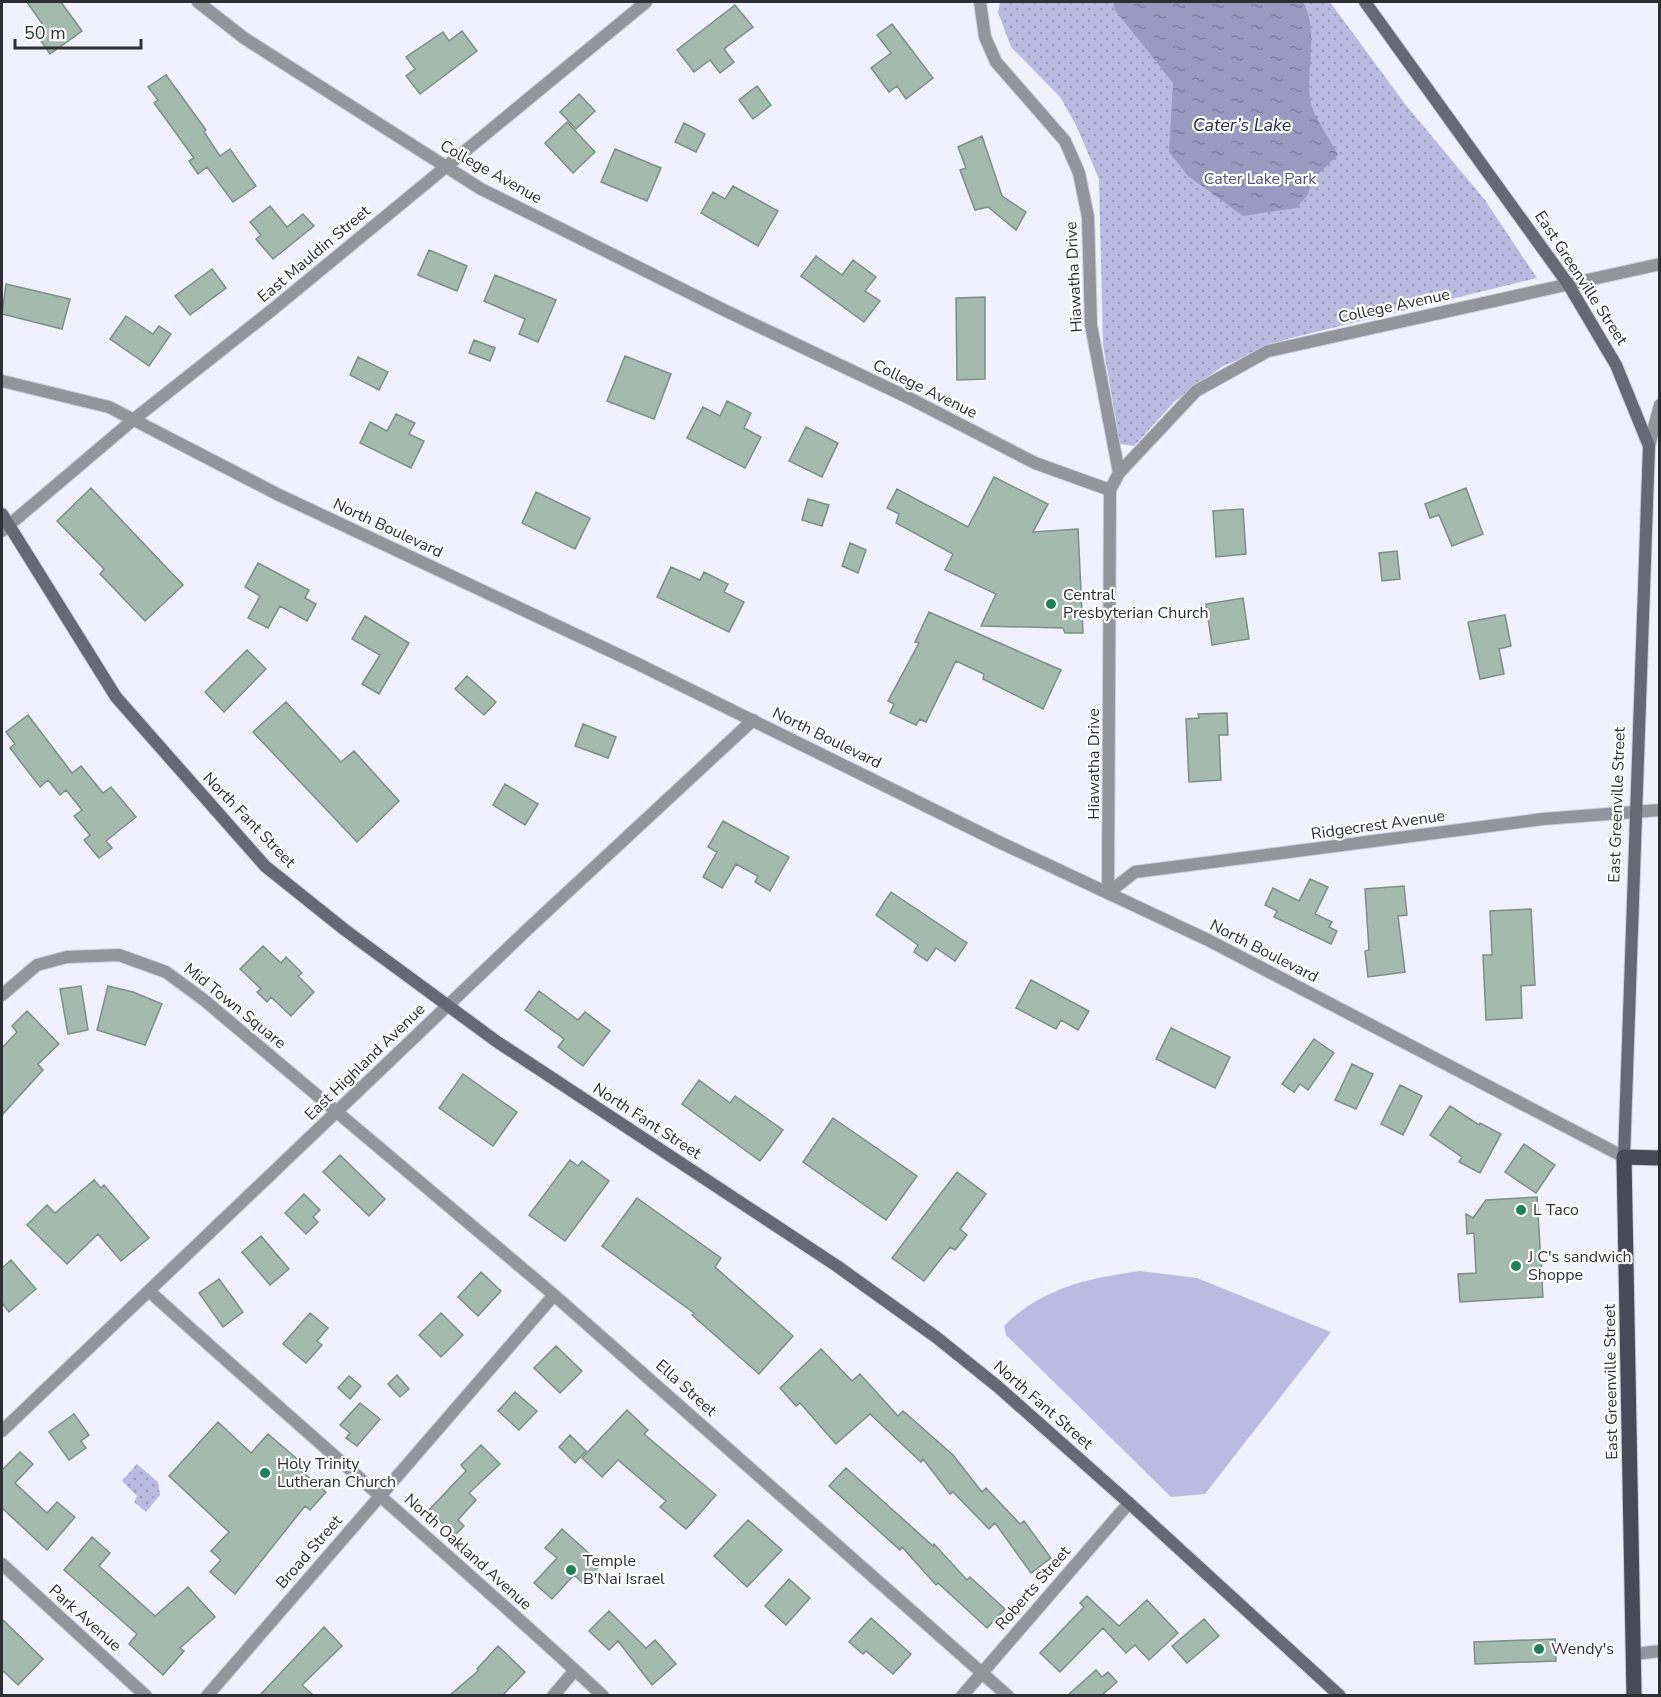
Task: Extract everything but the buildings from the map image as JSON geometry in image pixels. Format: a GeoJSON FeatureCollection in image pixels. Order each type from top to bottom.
{"type":"FeatureCollection","features":[{"type":"Feature","properties":{"kind":"main road","name":"East Greenville Street"},"geometry":{"type":"LineString","coordinates":[[1365,2],[1568,284],[1616,365],[1652,453],[1635,812],[1624,1157],[1635,1695]]}},
{"type":"Feature","properties":{"kind":"main road","name":"North Fant Street"},"geometry":{"type":"LineString","coordinates":[[4,524],[116,697],[266,866],[345,930],[496,1041],[888,1301],[997,1386],[1340,1695]]}},
{"type":"Feature","properties":{"kind":"main road"},"geometry":{"type":"LineString","coordinates":[[1624,1157],[1659,1158]]}},
{"type":"Feature","properties":{"kind":"street","name":"College Avenue"},"geometry":{"type":"LineString","coordinates":[[198,2],[244,38],[481,189],[724,310],[909,398],[1035,463],[1110,490],[1119,472],[1196,391],[1268,351],[1659,264]]}},
{"type":"Feature","properties":{"kind":"street","name":"East Mauldin Street"},"geometry":{"type":"LineString","coordinates":[[4,524],[272,310],[646,2]]}},
{"type":"Feature","properties":{"kind":"street","name":"Hiawatha Drive"},"geometry":{"type":"LineString","coordinates":[[980,2],[985,37],[996,62],[1065,141],[1079,173],[1088,217],[1090,325],[1119,472]]}},
{"type":"Feature","properties":{"kind":"street","name":"North Boulevard"},"geometry":{"type":"LineString","coordinates":[[2,381],[109,407],[277,494],[753,720],[1208,940],[1624,1157]]}},
{"type":"Feature","properties":{"kind":"street"},"geometry":{"type":"LineString","coordinates":[[1652,453],[1659,405]]}},
{"type":"Feature","properties":{"kind":"street","name":"Hiawatha Drive"},"geometry":{"type":"LineString","coordinates":[[1108,893],[1110,490]]}},
{"type":"Feature","properties":{"kind":"street","name":"East Highland Avenue"},"geometry":{"type":"LineString","coordinates":[[2,1431],[448,1006],[753,720]]}},
{"type":"Feature","properties":{"kind":"street","name":"Ridgecrest Avenue"},"geometry":{"type":"LineString","coordinates":[[1108,893],[1135,872],[1543,819],[1659,810]]}},
{"type":"Feature","properties":{"kind":"street","name":"Mid Town Square"},"geometry":{"type":"LineString","coordinates":[[2,995],[37,965],[67,957],[119,955],[166,972],[204,1000],[337,1112]]}},
{"type":"Feature","properties":{"kind":"street","name":"Ella Street"},"geometry":{"type":"LineString","coordinates":[[337,1112],[554,1295],[1008,1695]]}},
{"type":"Feature","properties":{"kind":"street","name":"North Oakland Avenue"},"geometry":{"type":"LineString","coordinates":[[149,1292],[603,1695]]}},
{"type":"Feature","properties":{"kind":"street","name":"Broad Street"},"geometry":{"type":"LineString","coordinates":[[207,1695],[554,1295]]}},
{"type":"Feature","properties":{"kind":"street","name":"Roberts Street"},"geometry":{"type":"LineString","coordinates":[[962,1695],[1129,1503]]}},
{"type":"Feature","properties":{"kind":"street","name":"Park Avenue"},"geometry":{"type":"LineString","coordinates":[[2,1564],[146,1695]]}},
{"type":"Feature","properties":{"kind":"street"},"geometry":{"type":"LineString","coordinates":[[1635,1654],[1659,1651]]}},
{"type":"Feature","properties":{"kind":"street"},"geometry":{"type":"LineString","coordinates":[[553,1695],[575,1670]]}},
{"type":"Feature","properties":{"kind":"green space","name":"Cater Lake Park"},"geometry":{"type":"Polygon","coordinates":[[[1000,2],[1330,2],[1405,104],[1485,200],[1537,278],[1287,339],[1223,366],[1175,401],[1134,446],[1120,444],[1103,345],[1099,179],[1076,125],[1060,97],[1011,47],[998,12],[1000,2]]]}},
{"type":"Feature","properties":{"kind":"green space"},"geometry":{"type":"Polygon","coordinates":[[[1140,1271],[1197,1278],[1331,1332],[1205,1494],[1171,1497],[1006,1335],[1004,1326],[1018,1313],[1050,1294],[1084,1281],[1140,1271]]]}},
{"type":"Feature","properties":{"kind":"green space"},"geometry":{"type":"Polygon","coordinates":[[[137,1464],[158,1482],[160,1495],[146,1512],[134,1502],[137,1496],[122,1481],[137,1464]]]}},
{"type":"Feature","properties":{"kind":"water","name":"Cater’s Lake"},"geometry":{"type":"Polygon","coordinates":[[[1113,2],[1303,2],[1308,13],[1311,37],[1309,88],[1311,106],[1338,155],[1315,177],[1307,196],[1296,208],[1243,216],[1188,176],[1169,152],[1173,83],[1115,10],[1113,2]]]}},
{"type":"Feature","properties":{"kind":"place","name":"Central Presbyterian Church"},"geometry":{"type":"Point","coordinates":[1051,604]}},
{"type":"Feature","properties":{"kind":"place","name":"L Taco"},"geometry":{"type":"Point","coordinates":[1521,1210]}},
{"type":"Feature","properties":{"kind":"place","name":"J C's sandwich Shoppe"},"geometry":{"type":"Point","coordinates":[1516,1266]}},
{"type":"Feature","properties":{"kind":"place","name":"Holy Trinity Lutheran Church"},"geometry":{"type":"Point","coordinates":[265,1473]}},
{"type":"Feature","properties":{"kind":"place","name":"Temple B'Nai Israel"},"geometry":{"type":"Point","coordinates":[571,1570]}},
{"type":"Feature","properties":{"kind":"place","name":"Wendy's"},"geometry":{"type":"Point","coordinates":[1539,1649]}}]}
